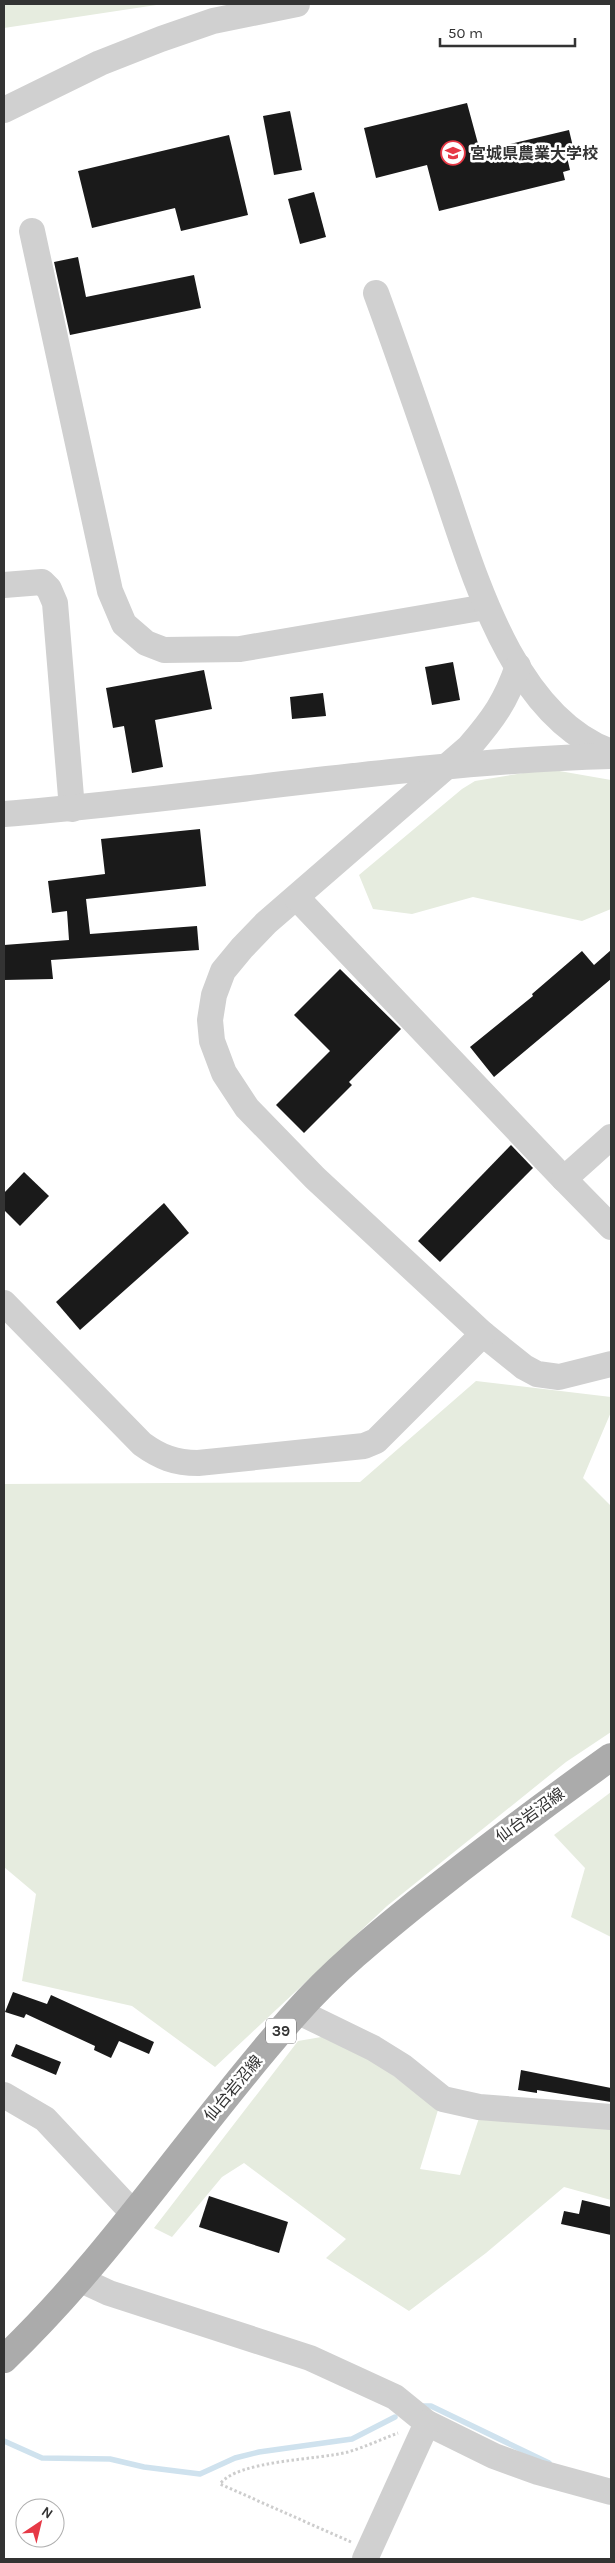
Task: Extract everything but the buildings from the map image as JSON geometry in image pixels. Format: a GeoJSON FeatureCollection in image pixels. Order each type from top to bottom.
{"type":"FeatureCollection","features":[{"type":"Feature","properties":{"kind":"main road","name":"仙台岩沼線"},"geometry":{"type":"LineString","coordinates":[[4,2359],[81,2280],[211,2114],[298,2011],[382,1932],[499,1837],[611,1757]]}},
{"type":"Feature","properties":{"kind":"street"},"geometry":{"type":"LineString","coordinates":[[4,110],[100,63],[161,39],[214,21],[297,4]]}},
{"type":"Feature","properties":{"kind":"street"},"geometry":{"type":"LineString","coordinates":[[32,231],[110,591],[124,624],[135,635],[164,650],[240,649],[486,607]]}},
{"type":"Feature","properties":{"kind":"street"},"geometry":{"type":"LineString","coordinates":[[376,293],[486,607],[531,687],[568,727],[594,745],[611,752]]}},
{"type":"Feature","properties":{"kind":"street"},"geometry":{"type":"LineString","coordinates":[[4,585],[42,582],[49,588],[55,603],[72,809]]}},
{"type":"Feature","properties":{"kind":"street"},"geometry":{"type":"LineString","coordinates":[[518,666],[508,695],[493,719],[469,747],[266,923],[223,970],[214,995],[210,1020],[212,1041],[224,1073],[247,1108],[308,1171],[484,1334],[524,1367],[538,1374],[560,1377],[611,1364]]}},
{"type":"Feature","properties":{"kind":"street"},"geometry":{"type":"LineString","coordinates":[[4,814],[72,809],[444,768],[562,757],[611,756]]}},
{"type":"Feature","properties":{"kind":"street"},"geometry":{"type":"LineString","coordinates":[[297,898],[611,1227]]}},
{"type":"Feature","properties":{"kind":"street"},"geometry":{"type":"LineString","coordinates":[[564,1179],[611,1137]]}},
{"type":"Feature","properties":{"kind":"street"},"geometry":{"type":"LineString","coordinates":[[4,1303],[142,1444],[160,1457],[181,1463],[198,1463],[364,1446],[376,1440],[484,1334]]}},
{"type":"Feature","properties":{"kind":"street"},"geometry":{"type":"LineString","coordinates":[[298,2011],[373,2048],[402,2066],[443,2099],[479,2107],[611,2116]]}},
{"type":"Feature","properties":{"kind":"street"},"geometry":{"type":"LineString","coordinates":[[4,2095],[45,2119],[134,2214]]}},
{"type":"Feature","properties":{"kind":"street"},"geometry":{"type":"LineString","coordinates":[[81,2280],[109,2293],[310,2358],[395,2397],[427,2423],[494,2456],[538,2472],[611,2492]]}},
{"type":"Feature","properties":{"kind":"street"},"geometry":{"type":"LineString","coordinates":[[367,2555],[427,2423]]}},
{"type":"Feature","properties":{"kind":"path"},"geometry":{"type":"LineString","coordinates":[[367,2555],[220,2484],[224,2478],[241,2471],[271,2464],[347,2452],[427,2423]]}},
{"type":"Feature","properties":{"kind":"shaded area"},"geometry":{"type":"Polygon","coordinates":[[[4,4],[163,4],[4,28],[4,4]]]}},
{"type":"Feature","properties":{"kind":"shaded area"},"geometry":{"type":"Polygon","coordinates":[[[548,769],[611,780],[611,909],[582,921],[473,897],[412,914],[373,909],[359,875],[462,789],[475,781],[548,769]]]}},
{"type":"Feature","properties":{"kind":"shaded area"},"geometry":{"type":"Polygon","coordinates":[[[476,1381],[611,1397],[611,1412],[583,1478],[611,1506],[611,1732],[566,1762],[387,1906],[215,2067],[132,2006],[22,1981],[36,1894],[4,1867],[4,1484],[360,1482],[476,1381]]]}},
{"type":"Feature","properties":{"kind":"shaded area"},"geometry":{"type":"Polygon","coordinates":[[[611,1792],[611,1937],[571,1917],[585,1868],[554,1835],[611,1792]]]}},
{"type":"Feature","properties":{"kind":"shaded area"},"geometry":{"type":"Polygon","coordinates":[[[339,2034],[438,2110],[420,2169],[460,2175],[479,2118],[611,2122],[611,2200],[564,2187],[486,2253],[409,2311],[326,2258],[346,2239],[244,2163],[222,2177],[172,2237],[154,2228],[298,2041],[339,2034]]]}},
{"type":"Feature","properties":{"kind":"waterway"},"geometry":{"type":"LineString","coordinates":[[423,2406],[431,2406],[549,2463]]}},
{"type":"Feature","properties":{"kind":"waterway"},"geometry":{"type":"LineString","coordinates":[[4,2441],[42,2458],[110,2459],[144,2467],[200,2474],[235,2458],[259,2452],[352,2439],[395,2417]]}},
{"type":"Feature","properties":{"kind":"place","name":"宮城県農業大学校"},"geometry":{"type":"Point","coordinates":[453,153]}}]}
